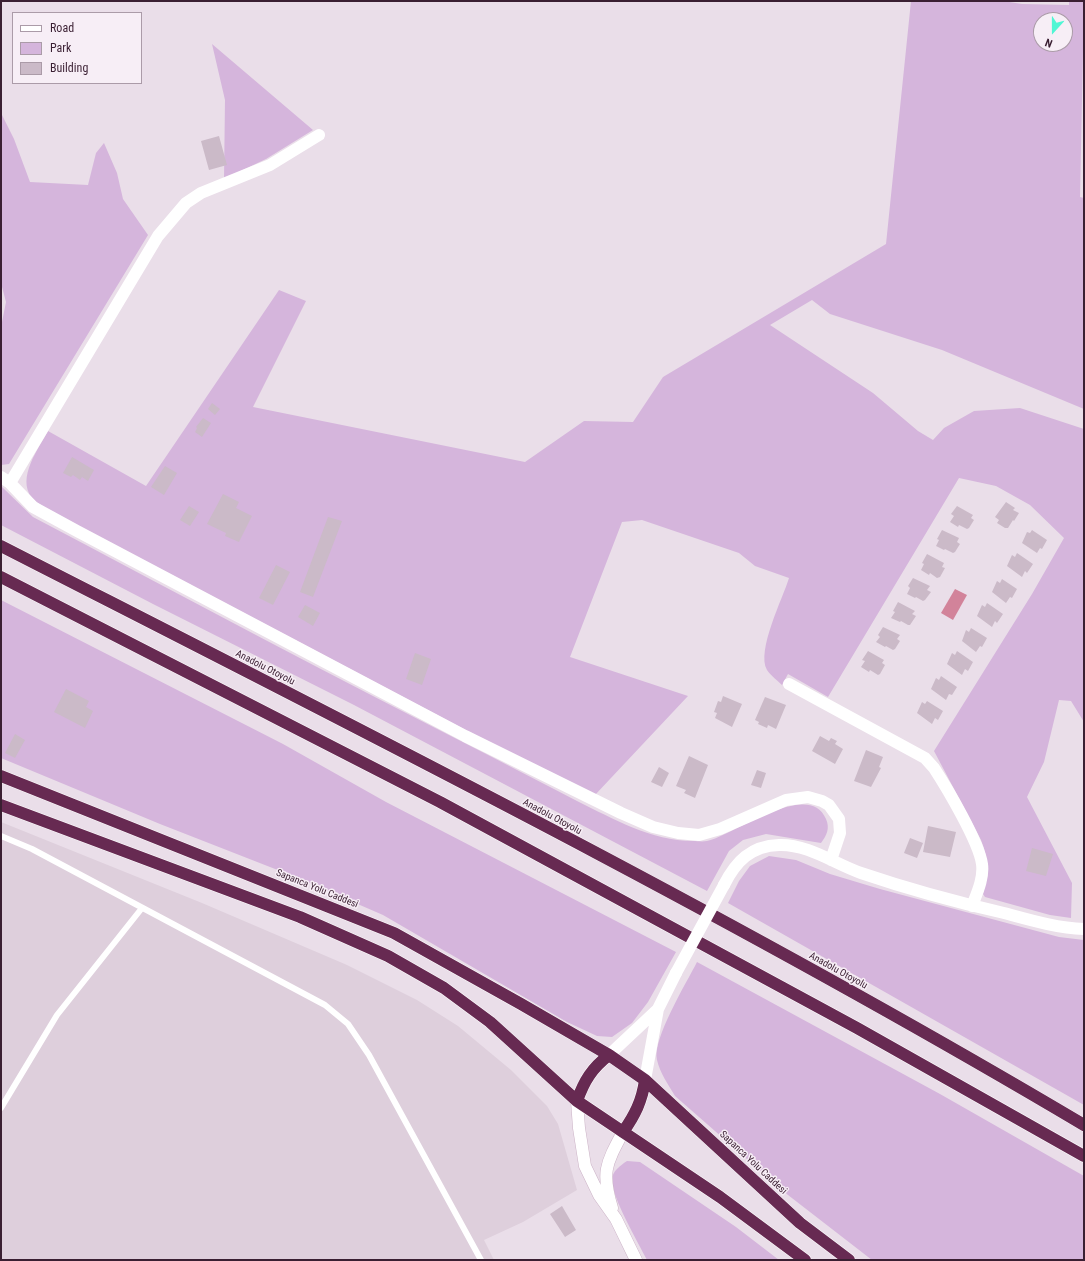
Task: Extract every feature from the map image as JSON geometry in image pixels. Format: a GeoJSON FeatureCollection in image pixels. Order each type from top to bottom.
{"type":"FeatureCollection","features":[{"type":"Feature","properties":{"kind":"highway","name":"Anadolu Otoyolu"},"geometry":{"type":"LineString","coordinates":[[1,546],[627,870],[866,1000],[1084,1125]]}},
{"type":"Feature","properties":{"kind":"highway"},"geometry":{"type":"LineString","coordinates":[[1,577],[440,802],[857,1028],[1084,1156]]}},
{"type":"Feature","properties":{"kind":"highway","name":"Sapanca Yolu Caddesi"},"geometry":{"type":"LineString","coordinates":[[1,776],[394,933],[609,1055],[645,1080],[800,1223],[849,1260]]}},
{"type":"Feature","properties":{"kind":"highway"},"geometry":{"type":"LineString","coordinates":[[1,805],[300,917],[388,956],[444,988],[490,1022],[578,1101],[720,1197],[805,1260]]}},
{"type":"Feature","properties":{"kind":"highway"},"geometry":{"type":"LineString","coordinates":[[578,1101],[586,1077],[609,1055]]}},
{"type":"Feature","properties":{"kind":"highway"},"geometry":{"type":"LineString","coordinates":[[623,1132],[635,1114],[641,1101],[645,1080]]}},
{"type":"Feature","properties":{"kind":"street"},"geometry":{"type":"LineString","coordinates":[[319,135],[270,165],[201,193],[186,203],[172,218],[158,236],[6,480],[33,507],[76,531],[466,736],[641,822],[678,833],[699,835],[720,829],[786,800],[808,797],[822,801],[829,805],[839,819],[840,833],[831,860]]}},
{"type":"Feature","properties":{"kind":"street"},"geometry":{"type":"LineString","coordinates":[[789,684],[926,758],[934,768],[976,845],[982,864],[981,875],[972,906]]}},
{"type":"Feature","properties":{"kind":"street"},"geometry":{"type":"LineString","coordinates":[[645,1080],[658,1009],[676,973],[738,861],[752,851],[760,848],[780,845],[790,846],[898,886],[972,906],[1060,927],[1084,929]]}},
{"type":"Feature","properties":{"kind":"street"},"geometry":{"type":"LineString","coordinates":[[609,1055],[658,1009]]}},
{"type":"Feature","properties":{"kind":"street"},"geometry":{"type":"LineString","coordinates":[[578,1101],[579,1128],[585,1166],[599,1195],[616,1219]]}},
{"type":"Feature","properties":{"kind":"street"},"geometry":{"type":"LineString","coordinates":[[623,1132],[610,1158],[605,1175],[607,1191],[616,1219],[636,1260]]}},
{"type":"Feature","properties":{"kind":"lane"},"geometry":{"type":"LineString","coordinates":[[1,836],[32,849],[325,1006],[348,1024],[369,1055],[481,1260]]}},
{"type":"Feature","properties":{"kind":"lane"},"geometry":{"type":"LineString","coordinates":[[1,1108],[57,1015],[142,908]]}},
{"type":"Feature","properties":{"kind":"shaded area"},"geometry":{"type":"Polygon","coordinates":[[[955,589],[967,595],[953,620],[941,613],[955,589]]]}},
{"type":"Feature","properties":{"kind":"shaded area"},"geometry":{"type":"Polygon","coordinates":[[[1,822],[202,903],[347,965],[417,1000],[458,1026],[511,1070],[547,1106],[558,1124],[577,1190],[523,1222],[484,1240],[494,1260],[1,1260],[1,822]]]}},
{"type":"Feature","properties":{"kind":"green space"},"geometry":{"type":"Polygon","coordinates":[[[911,1],[1003,1],[1022,4],[1069,5],[1069,1],[1084,1],[1080,197],[1084,198],[1084,409],[942,350],[830,314],[812,300],[770,325],[873,393],[918,431],[933,440],[944,428],[974,411],[1020,408],[1084,429],[1084,722],[1071,701],[1059,700],[1044,762],[1027,797],[1072,883],[1071,918],[1050,915],[985,897],[983,894],[986,880],[986,860],[984,847],[934,751],[1032,594],[1064,538],[1030,505],[996,486],[959,478],[828,697],[788,674],[782,685],[767,670],[765,650],[772,624],[789,578],[755,566],[739,553],[642,520],[622,522],[570,657],[688,696],[595,795],[536,767],[52,512],[32,498],[26,481],[31,463],[48,431],[146,486],[279,290],[306,301],[253,407],[525,462],[584,421],[633,422],[663,377],[886,244],[911,1]]]}},
{"type":"Feature","properties":{"kind":"green space"},"geometry":{"type":"Polygon","coordinates":[[[212,44],[313,130],[266,159],[224,179],[225,100],[212,44]]]}},
{"type":"Feature","properties":{"kind":"green space"},"geometry":{"type":"Polygon","coordinates":[[[1,113],[14,139],[30,182],[88,185],[96,153],[104,143],[117,173],[123,199],[148,235],[9,464],[1,465],[1,327],[6,302],[1,283],[1,113]]]}},
{"type":"Feature","properties":{"kind":"green space"},"geometry":{"type":"Polygon","coordinates":[[[1,486],[33,517],[377,698],[577,801],[633,828],[677,840],[707,841],[719,837],[770,813],[787,807],[804,804],[817,808],[826,819],[828,828],[826,834],[821,843],[766,834],[743,840],[729,851],[707,891],[354,705],[153,604],[1,525],[1,486]]]}},
{"type":"Feature","properties":{"kind":"green space"},"geometry":{"type":"Polygon","coordinates":[[[1,600],[283,744],[386,802],[676,952],[648,1002],[632,1023],[612,1037],[597,1036],[567,1022],[383,915],[293,876],[160,824],[1,758],[1,600]]]}},
{"type":"Feature","properties":{"kind":"green space"},"geometry":{"type":"Polygon","coordinates":[[[769,856],[796,860],[830,874],[880,889],[1059,937],[1084,940],[1084,1105],[728,903],[739,881],[750,866],[769,856]]]}},
{"type":"Feature","properties":{"kind":"green space"},"geometry":{"type":"Polygon","coordinates":[[[697,962],[940,1094],[1084,1176],[1084,1260],[872,1260],[788,1195],[675,1096],[667,1083],[657,1060],[657,1051],[671,1011],[697,962]]]}},
{"type":"Feature","properties":{"kind":"green space"},"geometry":{"type":"Polygon","coordinates":[[[627,1161],[640,1162],[736,1227],[779,1260],[647,1260],[632,1232],[616,1198],[613,1188],[612,1177],[617,1169],[627,1161]]]}},
{"type":"Feature","properties":{"kind":"building"},"geometry":{"type":"Polygon","coordinates":[[[219,136],[227,165],[209,170],[201,141],[219,136]]]}},
{"type":"Feature","properties":{"kind":"building"},"geometry":{"type":"Polygon","coordinates":[[[212,403],[220,409],[215,415],[208,409],[212,403]]]}},
{"type":"Feature","properties":{"kind":"building"},"geometry":{"type":"Polygon","coordinates":[[[203,418],[211,423],[202,437],[195,432],[196,427],[203,418]]]}},
{"type":"Feature","properties":{"kind":"building"},"geometry":{"type":"Polygon","coordinates":[[[72,457],[94,470],[88,481],[82,477],[80,480],[73,475],[71,477],[63,473],[72,457]]]}},
{"type":"Feature","properties":{"kind":"building"},"geometry":{"type":"Polygon","coordinates":[[[165,466],[177,473],[164,495],[151,487],[165,466]]]}},
{"type":"Feature","properties":{"kind":"building"},"geometry":{"type":"Polygon","coordinates":[[[223,494],[239,502],[236,508],[252,516],[239,542],[225,536],[226,533],[207,524],[223,494]]]}},
{"type":"Feature","properties":{"kind":"building"},"geometry":{"type":"Polygon","coordinates":[[[1006,502],[1015,508],[1013,510],[1019,513],[1008,528],[1005,528],[997,523],[999,520],[995,517],[1006,502]]]}},
{"type":"Feature","properties":{"kind":"building"},"geometry":{"type":"Polygon","coordinates":[[[189,506],[199,512],[190,526],[180,520],[189,506]]]}},
{"type":"Feature","properties":{"kind":"building"},"geometry":{"type":"Polygon","coordinates":[[[957,506],[973,515],[971,518],[974,520],[967,529],[959,525],[958,527],[950,522],[954,516],[951,514],[957,506]]]}},
{"type":"Feature","properties":{"kind":"building"},"geometry":{"type":"Polygon","coordinates":[[[328,517],[342,521],[313,597],[300,592],[328,517]]]}},
{"type":"Feature","properties":{"kind":"building"},"geometry":{"type":"Polygon","coordinates":[[[942,530],[959,538],[957,542],[960,544],[955,552],[953,553],[936,546],[939,540],[937,539],[942,530]]]}},
{"type":"Feature","properties":{"kind":"building"},"geometry":{"type":"Polygon","coordinates":[[[1032,530],[1047,540],[1042,549],[1040,548],[1037,553],[1022,543],[1027,532],[1030,533],[1032,530]]]}},
{"type":"Feature","properties":{"kind":"building"},"geometry":{"type":"Polygon","coordinates":[[[1017,553],[1033,564],[1027,573],[1025,571],[1022,577],[1007,566],[1012,555],[1015,557],[1017,553]]]}},
{"type":"Feature","properties":{"kind":"building"},"geometry":{"type":"Polygon","coordinates":[[[927,554],[944,563],[942,567],[945,568],[940,577],[937,578],[930,573],[929,575],[921,570],[924,564],[922,563],[927,554]]]}},
{"type":"Feature","properties":{"kind":"building"},"geometry":{"type":"Polygon","coordinates":[[[276,565],[290,572],[273,605],[259,598],[276,565]]]}},
{"type":"Feature","properties":{"kind":"building"},"geometry":{"type":"Polygon","coordinates":[[[913,578],[930,586],[927,590],[931,592],[923,601],[907,594],[910,588],[908,586],[913,578]]]}},
{"type":"Feature","properties":{"kind":"building"},"geometry":{"type":"Polygon","coordinates":[[[1002,579],[1017,589],[1012,598],[1010,597],[1006,603],[992,592],[997,581],[1000,583],[1002,579]]]}},
{"type":"Feature","properties":{"kind":"building"},"geometry":{"type":"Polygon","coordinates":[[[898,602],[915,611],[912,614],[916,616],[910,625],[891,618],[895,612],[893,611],[898,602]]]}},
{"type":"Feature","properties":{"kind":"building"},"geometry":{"type":"Polygon","coordinates":[[[987,603],[1003,614],[997,623],[995,621],[992,627],[977,616],[982,605],[985,607],[987,603]]]}},
{"type":"Feature","properties":{"kind":"building"},"geometry":{"type":"Polygon","coordinates":[[[305,605],[320,613],[313,626],[298,617],[305,605]]]}},
{"type":"Feature","properties":{"kind":"building"},"geometry":{"type":"Polygon","coordinates":[[[883,627],[900,635],[897,639],[900,641],[893,650],[876,642],[880,637],[878,635],[883,627]]]}},
{"type":"Feature","properties":{"kind":"building"},"geometry":{"type":"Polygon","coordinates":[[[971,628],[987,638],[982,647],[980,646],[976,652],[962,641],[966,630],[969,632],[971,628]]]}},
{"type":"Feature","properties":{"kind":"building"},"geometry":{"type":"Polygon","coordinates":[[[868,651],[884,660],[882,663],[885,665],[878,675],[861,667],[865,661],[862,660],[868,651]]]}},
{"type":"Feature","properties":{"kind":"building"},"geometry":{"type":"Polygon","coordinates":[[[957,651],[973,662],[968,671],[965,669],[962,675],[947,664],[952,653],[955,655],[957,651]]]}},
{"type":"Feature","properties":{"kind":"building"},"geometry":{"type":"Polygon","coordinates":[[[415,653],[431,659],[422,685],[406,679],[415,653]]]}},
{"type":"Feature","properties":{"kind":"building"},"geometry":{"type":"Polygon","coordinates":[[[941,676],[957,687],[952,695],[949,694],[946,700],[931,689],[936,678],[939,680],[941,676]]]}},
{"type":"Feature","properties":{"kind":"building"},"geometry":{"type":"Polygon","coordinates":[[[66,689],[89,701],[86,707],[93,711],[85,728],[54,712],[66,689]]]}},
{"type":"Feature","properties":{"kind":"building"},"geometry":{"type":"Polygon","coordinates":[[[723,696],[742,704],[732,727],[715,718],[717,713],[714,712],[718,701],[721,702],[723,696]]]}},
{"type":"Feature","properties":{"kind":"building"},"geometry":{"type":"Polygon","coordinates":[[[765,697],[786,705],[776,729],[768,725],[767,728],[758,724],[759,722],[755,720],[765,697]]]}},
{"type":"Feature","properties":{"kind":"building"},"geometry":{"type":"Polygon","coordinates":[[[927,701],[943,711],[938,720],[935,718],[932,724],[917,713],[922,702],[925,704],[927,701]]]}},
{"type":"Feature","properties":{"kind":"building"},"geometry":{"type":"Polygon","coordinates":[[[15,734],[25,740],[15,758],[5,753],[15,734]]]}},
{"type":"Feature","properties":{"kind":"building"},"geometry":{"type":"Polygon","coordinates":[[[820,736],[829,741],[831,738],[837,741],[835,744],[843,749],[835,764],[812,751],[820,736]]]}},
{"type":"Feature","properties":{"kind":"building"},"geometry":{"type":"Polygon","coordinates":[[[866,750],[883,757],[879,767],[881,768],[871,787],[854,781],[866,750]]]}},
{"type":"Feature","properties":{"kind":"building"},"geometry":{"type":"Polygon","coordinates":[[[689,756],[708,765],[695,798],[684,793],[686,790],[676,786],[689,756]]]}},
{"type":"Feature","properties":{"kind":"building"},"geometry":{"type":"Polygon","coordinates":[[[659,767],[669,773],[662,787],[651,782],[659,767]]]}},
{"type":"Feature","properties":{"kind":"building"},"geometry":{"type":"Polygon","coordinates":[[[757,770],[766,773],[761,788],[751,785],[757,770]]]}},
{"type":"Feature","properties":{"kind":"building"},"geometry":{"type":"Polygon","coordinates":[[[928,826],[956,832],[950,857],[923,852],[928,826]]]}},
{"type":"Feature","properties":{"kind":"building"},"geometry":{"type":"Polygon","coordinates":[[[910,838],[923,843],[917,858],[904,853],[910,838]]]}},
{"type":"Feature","properties":{"kind":"building"},"geometry":{"type":"Polygon","coordinates":[[[1032,848],[1053,854],[1046,876],[1026,871],[1032,848]]]}},
{"type":"Feature","properties":{"kind":"building"},"geometry":{"type":"Polygon","coordinates":[[[562,1206],[576,1230],[565,1237],[550,1214],[562,1206]]]}}]}
